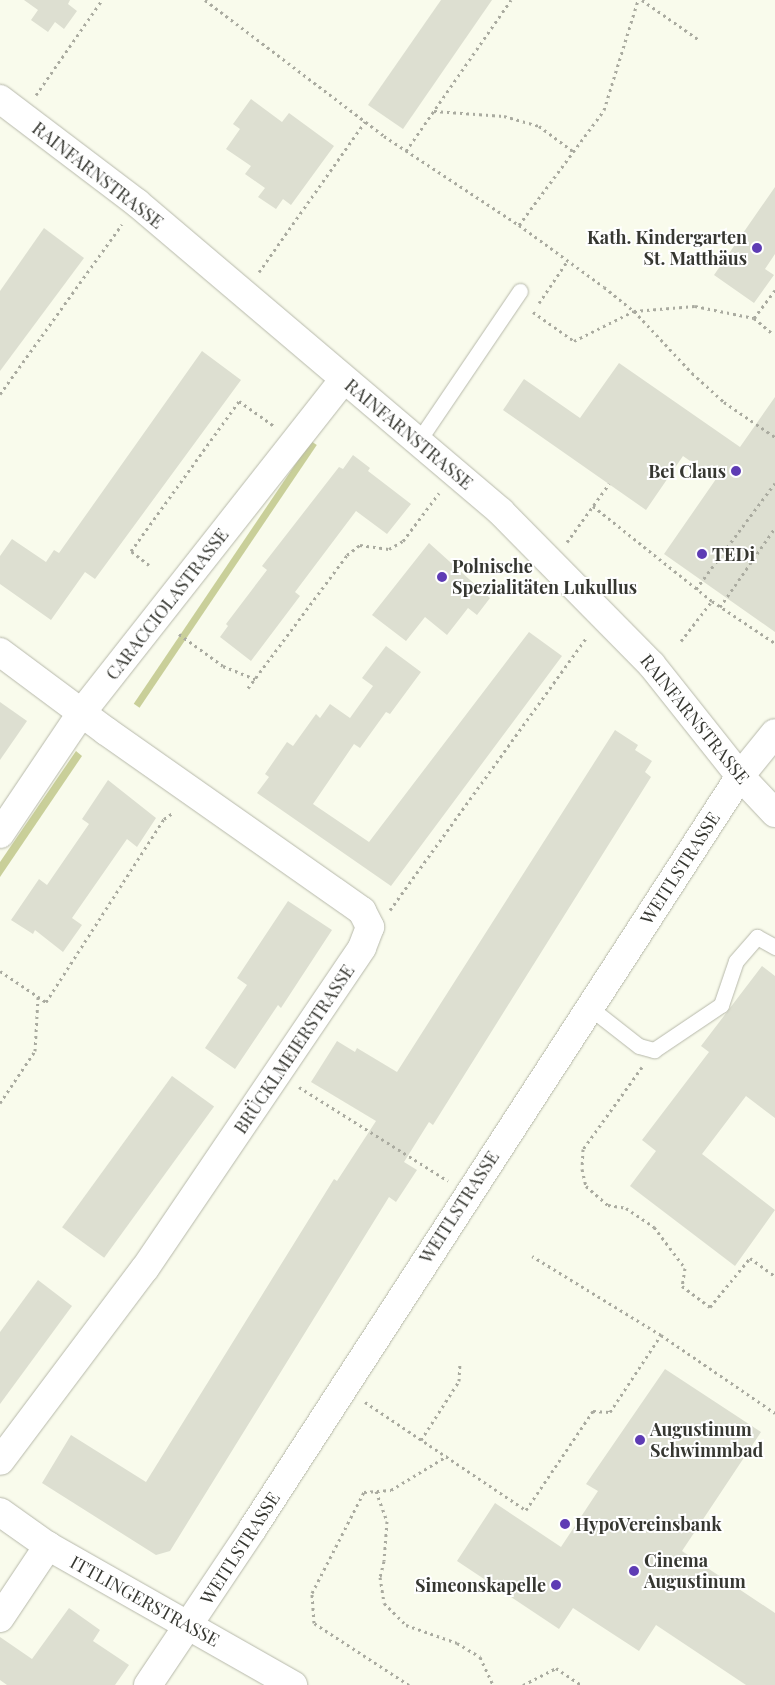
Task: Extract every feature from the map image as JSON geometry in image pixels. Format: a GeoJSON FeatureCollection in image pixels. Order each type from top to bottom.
{"type":"FeatureCollection","features":[{"type":"Feature","properties":{"kind":"street","name":"RAINFARNSTRASSE"},"geometry":{"type":"LineString","coordinates":[[0,99],[137,203],[343,380],[456,471],[551,562],[651,664],[740,776],[775,813]]}},
{"type":"Feature","properties":{"kind":"street","name":"CARACCIOLASTRASSE"},"geometry":{"type":"LineString","coordinates":[[0,834],[82,712],[343,380]]}},
{"type":"Feature","properties":{"kind":"street"},"geometry":{"type":"LineString","coordinates":[[0,652],[362,911],[370,927]]}},
{"type":"Feature","properties":{"kind":"street","name":"WEITLSTRASSE"},"geometry":{"type":"LineString","coordinates":[[148,1685],[740,776],[775,733]]}},
{"type":"Feature","properties":{"kind":"street","name":"BRÜCKLMEIERSTRASSE"},"geometry":{"type":"LineString","coordinates":[[0,1462],[145,1268],[362,948],[370,927]]}},
{"type":"Feature","properties":{"kind":"street","name":"ITTLINGERSTRASSE"},"geometry":{"type":"LineString","coordinates":[[0,1512],[48,1546],[189,1624],[293,1685]]}},
{"type":"Feature","properties":{"kind":"street"},"geometry":{"type":"LineString","coordinates":[[0,1618],[48,1546]]}},
{"type":"Feature","properties":{"kind":"lane"},"geometry":{"type":"LineString","coordinates":[[418,440],[520,291]]}},
{"type":"Feature","properties":{"kind":"lane"},"geometry":{"type":"LineString","coordinates":[[589,1007],[639,1046],[654,1050],[721,1005],[736,961],[757,937],[775,947]]}},
{"type":"Feature","properties":{"kind":"path"},"geometry":{"type":"LineString","coordinates":[[22,116],[102,0]]}},
{"type":"Feature","properties":{"kind":"path"},"geometry":{"type":"LineString","coordinates":[[205,0],[365,122],[519,225],[634,311],[692,373],[724,402],[775,436]]}},
{"type":"Feature","properties":{"kind":"path"},"geometry":{"type":"LineString","coordinates":[[406,151],[511,0]]}},
{"type":"Feature","properties":{"kind":"path"},"geometry":{"type":"LineString","coordinates":[[519,225],[604,110],[640,0],[698,39]]}},
{"type":"Feature","properties":{"kind":"path"},"geometry":{"type":"LineString","coordinates":[[433,111],[504,116],[539,126],[574,152]]}},
{"type":"Feature","properties":{"kind":"path"},"geometry":{"type":"LineString","coordinates":[[244,293],[365,122]]}},
{"type":"Feature","properties":{"kind":"path"},"geometry":{"type":"LineString","coordinates":[[0,394],[137,203]]}},
{"type":"Feature","properties":{"kind":"path"},"geometry":{"type":"LineString","coordinates":[[754,318],[775,290]]}},
{"type":"Feature","properties":{"kind":"path"},"geometry":{"type":"LineString","coordinates":[[533,312],[574,341],[634,311],[695,306],[754,318],[772,334]]}},
{"type":"Feature","properties":{"kind":"path"},"geometry":{"type":"LineString","coordinates":[[149,564],[131,551],[239,401],[277,428]]}},
{"type":"Feature","properties":{"kind":"path"},"geometry":{"type":"LineString","coordinates":[[248,688],[347,555],[360,545],[389,549],[402,541],[456,471]]}},
{"type":"Feature","properties":{"kind":"path"},"geometry":{"type":"LineString","coordinates":[[696,588],[775,483]]}},
{"type":"Feature","properties":{"kind":"path"},"geometry":{"type":"LineString","coordinates":[[551,562],[609,484]]}},
{"type":"Feature","properties":{"kind":"path"},"geometry":{"type":"LineString","coordinates":[[593,506],[712,601],[775,643]]}},
{"type":"Feature","properties":{"kind":"path"},"geometry":{"type":"LineString","coordinates":[[720,607],[775,528]]}},
{"type":"Feature","properties":{"kind":"path"},"geometry":{"type":"LineString","coordinates":[[681,641],[712,601]]}},
{"type":"Feature","properties":{"kind":"path"},"geometry":{"type":"LineString","coordinates":[[370,927],[388,912],[603,614]]}},
{"type":"Feature","properties":{"kind":"path"},"geometry":{"type":"LineString","coordinates":[[179,634],[223,666],[255,680]]}},
{"type":"Feature","properties":{"kind":"path"},"geometry":{"type":"LineString","coordinates":[[0,971],[46,1002],[164,819],[188,803],[195,793]]}},
{"type":"Feature","properties":{"kind":"path"},"geometry":{"type":"LineString","coordinates":[[0,1102],[35,1051],[38,996]]}},
{"type":"Feature","properties":{"kind":"path"},"geometry":{"type":"LineString","coordinates":[[654,1050],[583,1150],[582,1169],[586,1186],[608,1205],[626,1208],[654,1227],[685,1268],[682,1286],[710,1307],[750,1258],[775,1276]]}},
{"type":"Feature","properties":{"kind":"path"},"geometry":{"type":"LineString","coordinates":[[278,1073],[467,1194]]}},
{"type":"Feature","properties":{"kind":"path"},"geometry":{"type":"LineString","coordinates":[[532,1256],[661,1335],[775,1413]]}},
{"type":"Feature","properties":{"kind":"path"},"geometry":{"type":"LineString","coordinates":[[344,1385],[421,1440],[526,1510],[593,1411],[610,1412],[661,1335]]}},
{"type":"Feature","properties":{"kind":"path"},"geometry":{"type":"LineString","coordinates":[[421,1440],[459,1381],[460,1364]]}},
{"type":"Feature","properties":{"kind":"path"},"geometry":{"type":"LineString","coordinates":[[409,1685],[314,1623],[312,1593],[364,1492],[391,1490],[447,1456]]}},
{"type":"Feature","properties":{"kind":"path"},"geometry":{"type":"LineString","coordinates":[[376,1491],[387,1521],[384,1561],[380,1577],[384,1603],[406,1625],[457,1643],[480,1657],[492,1685]]}},
{"type":"Feature","properties":{"kind":"path"},"geometry":{"type":"LineString","coordinates":[[523,1685],[556,1668],[581,1685]]}},
{"type":"Feature","properties":{"kind":"green space"},"geometry":{"type":"Polygon","coordinates":[[[311,441],[317,445],[140,708],[134,704],[311,441]]]}},
{"type":"Feature","properties":{"kind":"green space"},"geometry":{"type":"Polygon","coordinates":[[[76,751],[82,756],[0,877],[0,862],[76,751]]]}},
{"type":"Feature","properties":{"kind":"building"},"geometry":{"type":"Polygon","coordinates":[[[24,0],[70,0],[68,4],[77,11],[64,29],[55,22],[48,32],[31,20],[38,10],[24,0]]]}},
{"type":"Feature","properties":{"kind":"building"},"geometry":{"type":"Polygon","coordinates":[[[441,0],[492,0],[403,129],[368,105],[441,0]]]}},
{"type":"Feature","properties":{"kind":"building"},"geometry":{"type":"Polygon","coordinates":[[[251,99],[282,122],[289,113],[334,146],[291,205],[283,199],[276,209],[258,197],[265,188],[245,174],[251,166],[226,149],[240,129],[233,124],[251,99]]]}},
{"type":"Feature","properties":{"kind":"building"},"geometry":{"type":"Polygon","coordinates":[[[775,187],[775,254],[765,269],[774,275],[754,303],[714,275],[775,187]]]}},
{"type":"Feature","properties":{"kind":"building"},"geometry":{"type":"Polygon","coordinates":[[[44,228],[84,258],[0,371],[0,291],[44,228]]]}},
{"type":"Feature","properties":{"kind":"building"},"geometry":{"type":"Polygon","coordinates":[[[202,351],[241,380],[95,579],[85,572],[51,620],[0,584],[0,556],[12,539],[46,562],[54,550],[59,553],[202,351]]]}},
{"type":"Feature","properties":{"kind":"building"},"geometry":{"type":"Polygon","coordinates":[[[619,363],[740,447],[775,397],[775,632],[664,554],[716,479],[683,456],[646,510],[503,410],[524,379],[580,418],[619,363]]]}},
{"type":"Feature","properties":{"kind":"building"},"geometry":{"type":"Polygon","coordinates":[[[353,455],[370,468],[368,471],[411,504],[387,534],[356,511],[295,592],[300,596],[251,661],[220,637],[228,626],[226,624],[267,570],[262,566],[339,467],[343,469],[353,455]]]}},
{"type":"Feature","properties":{"kind":"building"},"geometry":{"type":"Polygon","coordinates":[[[429,543],[490,598],[477,615],[468,608],[447,635],[425,617],[406,641],[372,615],[429,543]]]}},
{"type":"Feature","properties":{"kind":"building"},"geometry":{"type":"Polygon","coordinates":[[[529,632],[562,656],[391,886],[257,793],[269,777],[265,774],[287,742],[293,746],[316,714],[320,718],[330,704],[350,718],[373,686],[362,678],[386,646],[421,672],[390,714],[386,712],[360,748],[354,744],[313,804],[369,842],[529,632]]]}},
{"type":"Feature","properties":{"kind":"building"},"geometry":{"type":"Polygon","coordinates":[[[0,702],[27,721],[0,760],[0,702]]]}},
{"type":"Feature","properties":{"kind":"building"},"geometry":{"type":"Polygon","coordinates":[[[615,730],[638,745],[635,750],[652,761],[645,772],[651,777],[433,1125],[429,1122],[404,1162],[417,1170],[396,1202],[389,1197],[170,1551],[156,1555],[42,1483],[71,1435],[146,1482],[334,1179],[337,1181],[376,1121],[311,1082],[337,1041],[355,1052],[357,1048],[397,1072],[615,730]]]}},
{"type":"Feature","properties":{"kind":"building"},"geometry":{"type":"Polygon","coordinates":[[[108,780],[156,818],[137,847],[127,839],[72,918],[82,925],[63,952],[35,930],[33,934],[11,920],[39,879],[47,885],[89,824],[82,819],[108,780]]]}},
{"type":"Feature","properties":{"kind":"building"},"geometry":{"type":"Polygon","coordinates":[[[288,901],[332,930],[281,1008],[278,1005],[235,1069],[205,1048],[247,985],[237,978],[288,901]]]}},
{"type":"Feature","properties":{"kind":"building"},"geometry":{"type":"Polygon","coordinates":[[[762,966],[775,976],[775,1118],[746,1096],[702,1154],[775,1210],[735,1266],[630,1186],[656,1151],[642,1140],[709,1052],[701,1046],[762,966]]]}},
{"type":"Feature","properties":{"kind":"building"},"geometry":{"type":"Polygon","coordinates":[[[172,1076],[214,1107],[104,1258],[62,1227],[172,1076]]]}},
{"type":"Feature","properties":{"kind":"building"},"geometry":{"type":"Polygon","coordinates":[[[38,1280],[72,1306],[0,1404],[0,1332],[38,1280]]]}},
{"type":"Feature","properties":{"kind":"building"},"geometry":{"type":"Polygon","coordinates":[[[665,1369],[761,1432],[682,1551],[775,1613],[775,1685],[746,1685],[656,1625],[639,1651],[573,1608],[559,1629],[457,1561],[495,1503],[561,1547],[598,1491],[586,1484],[665,1369]]]}},
{"type":"Feature","properties":{"kind":"building"},"geometry":{"type":"Polygon","coordinates":[[[69,1608],[100,1630],[93,1641],[129,1665],[115,1685],[7,1685],[0,1680],[0,1637],[32,1659],[69,1608]]]}},
{"type":"Feature","properties":{"kind":"place","name":"Kath. Kindergarten St. Matthäus"},"geometry":{"type":"Point","coordinates":[757,248]}},
{"type":"Feature","properties":{"kind":"place","name":"Bei Claus"},"geometry":{"type":"Point","coordinates":[736,471]}},
{"type":"Feature","properties":{"kind":"place","name":"TEDi"},"geometry":{"type":"Point","coordinates":[702,554]}},
{"type":"Feature","properties":{"kind":"place","name":"Polnische Spezialitäten Lukullus"},"geometry":{"type":"Point","coordinates":[442,577]}},
{"type":"Feature","properties":{"kind":"place","name":"Augustinum Schwimmbad"},"geometry":{"type":"Point","coordinates":[640,1440]}},
{"type":"Feature","properties":{"kind":"place","name":"HypoVereinsbank"},"geometry":{"type":"Point","coordinates":[565,1524]}},
{"type":"Feature","properties":{"kind":"place","name":"Cinema Augustinum"},"geometry":{"type":"Point","coordinates":[634,1571]}},
{"type":"Feature","properties":{"kind":"place","name":"Simeonskapelle"},"geometry":{"type":"Point","coordinates":[556,1585]}}]}
